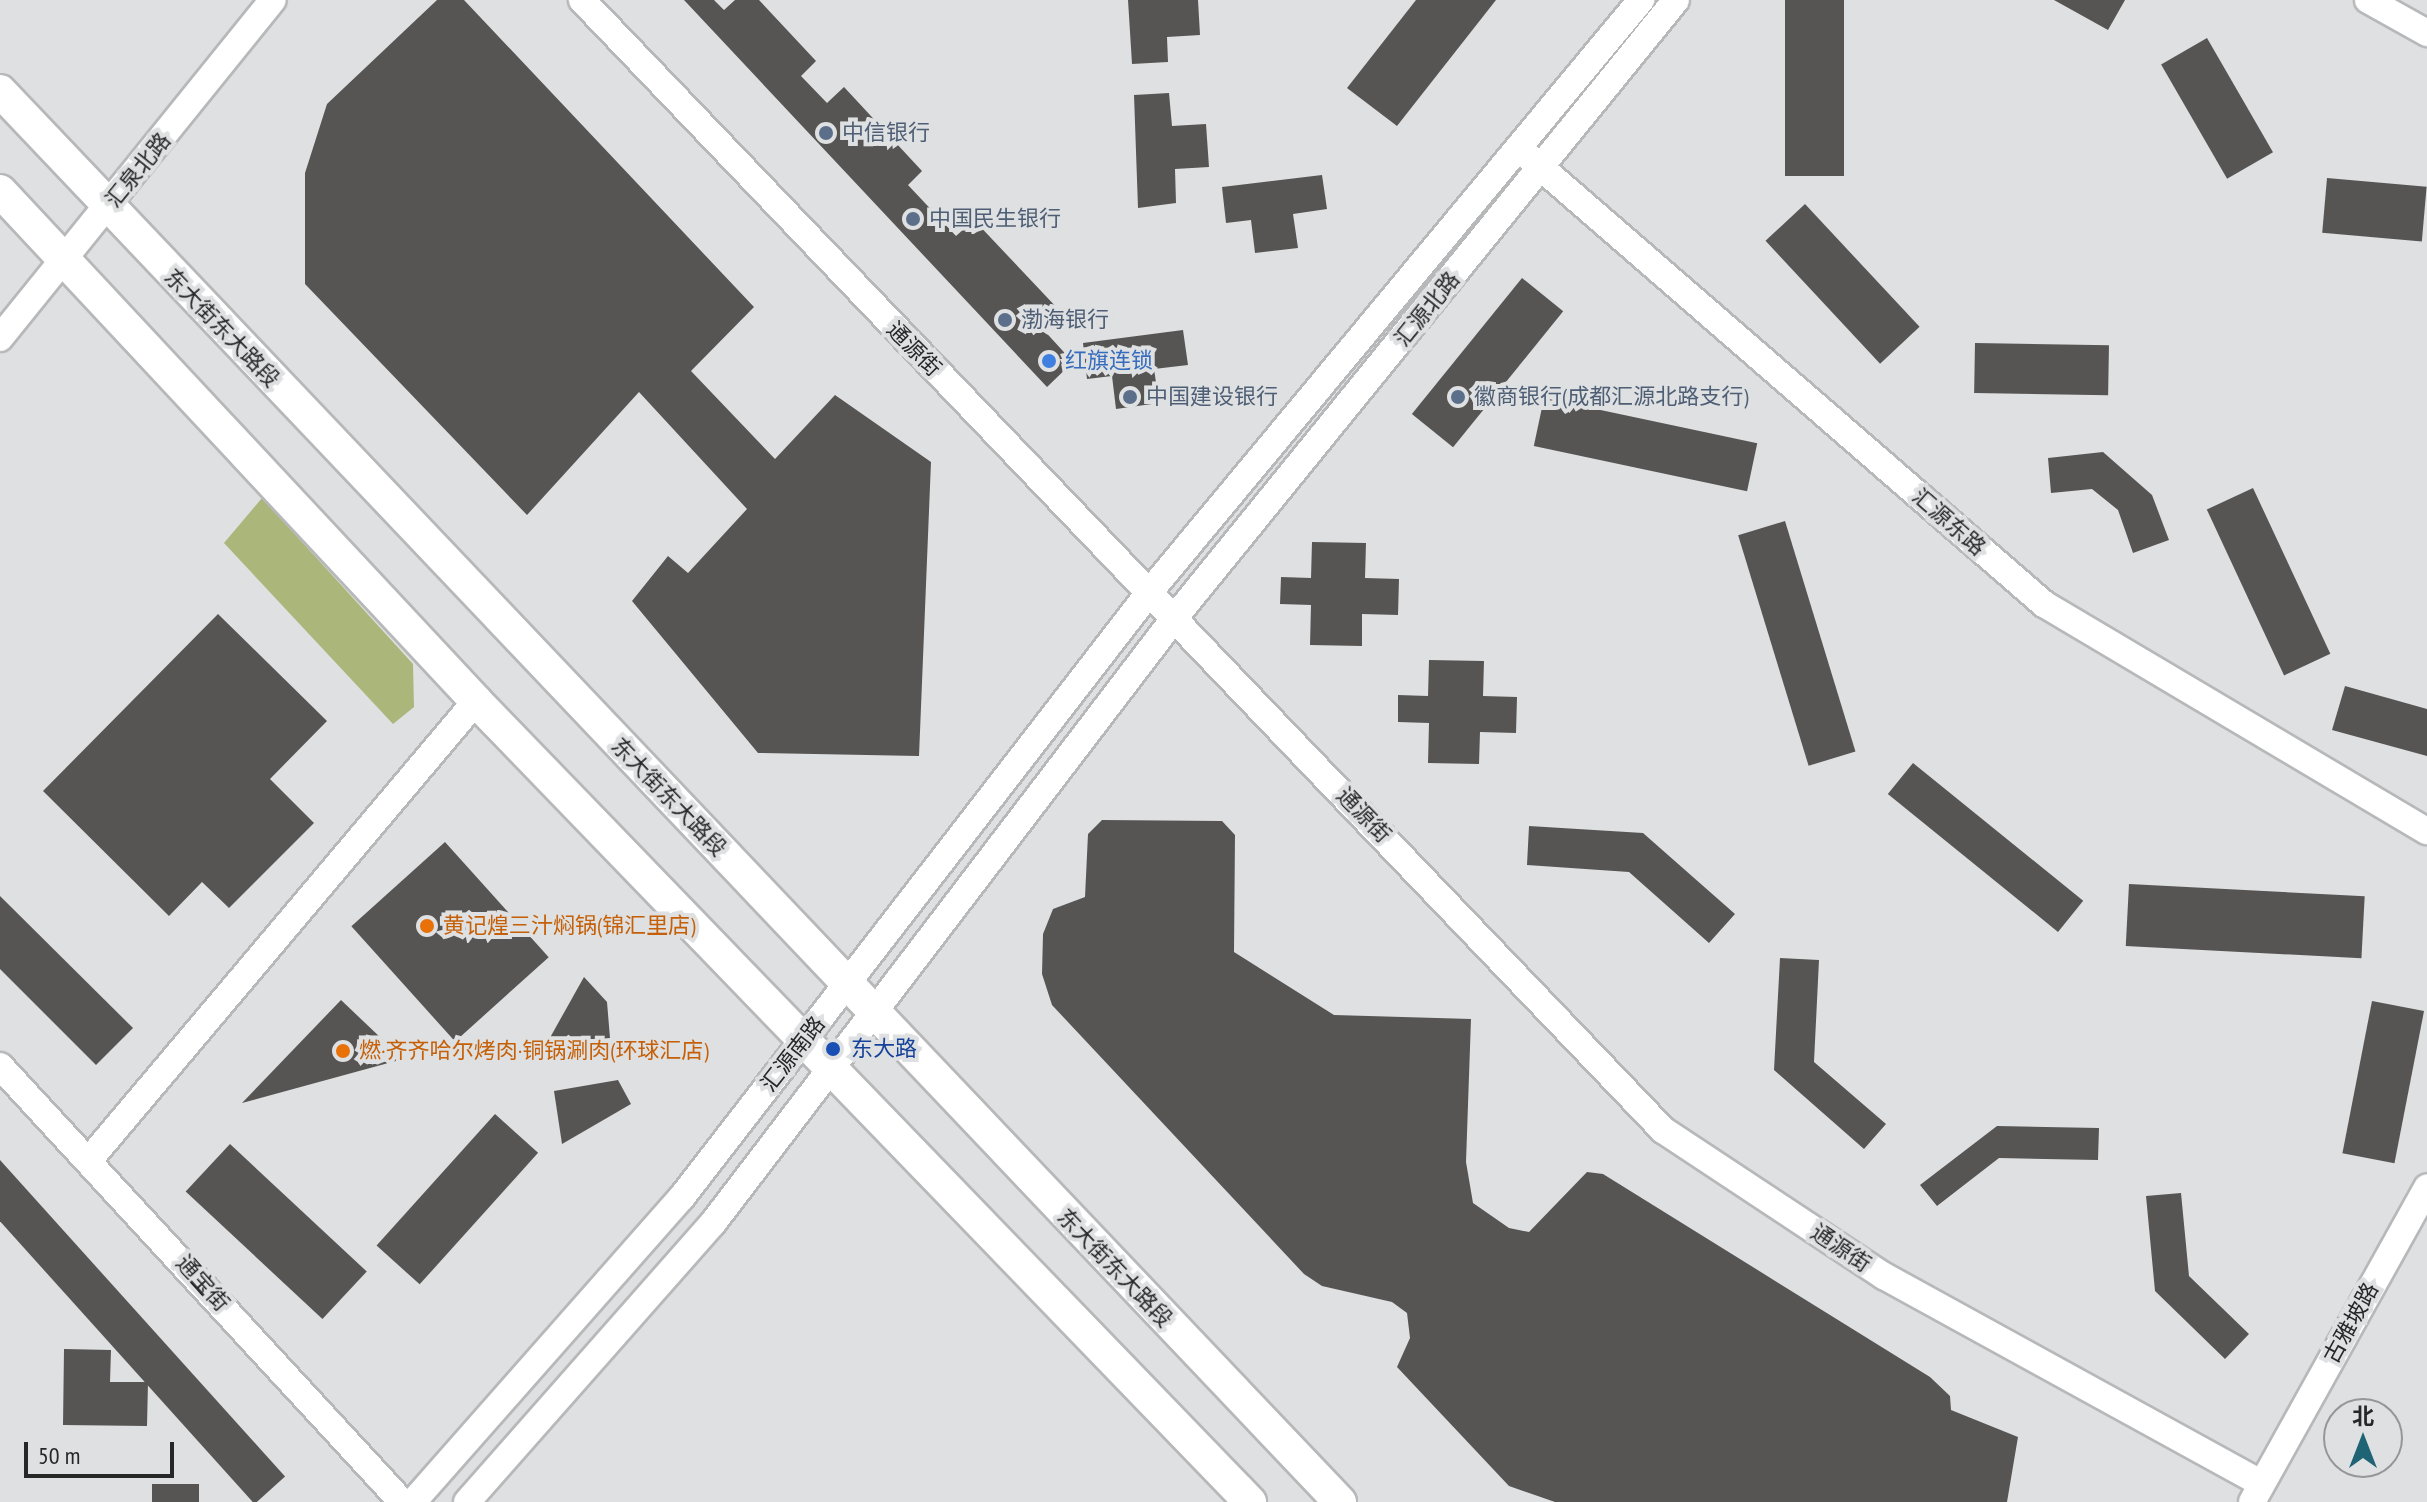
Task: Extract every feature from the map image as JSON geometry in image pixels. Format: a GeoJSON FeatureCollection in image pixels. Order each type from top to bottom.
{"type":"FeatureCollection","features":[{"type":"Feature","properties":{"kind":"main road","name":"东大街东大路段"},"geometry":{"type":"LineString","coordinates":[[0,91],[847,984],[874,1017],[1340,1502]]}},
{"type":"Feature","properties":{"kind":"main road"},"geometry":{"type":"LineString","coordinates":[[0,191],[476,701],[1250,1502]]}},
{"type":"Feature","properties":{"kind":"street","name":"汇泉北路"},"geometry":{"type":"LineString","coordinates":[[0,338],[109,207],[273,0]]}},
{"type":"Feature","properties":{"kind":"street","name":"通源街"},"geometry":{"type":"LineString","coordinates":[[582,0],[821,254],[1152,589],[1663,1130],[1884,1276],[2256,1493]]}},
{"type":"Feature","properties":{"kind":"street","name":"汇源北路"},"geometry":{"type":"LineString","coordinates":[[1152,589],[1641,0]]}},
{"type":"Feature","properties":{"kind":"street","name":"汇源北路"},"geometry":{"type":"LineString","coordinates":[[1176,616],[1676,0]]}},
{"type":"Feature","properties":{"kind":"street"},"geometry":{"type":"LineString","coordinates":[[2368,0],[2427,33]]}},
{"type":"Feature","properties":{"kind":"street","name":"汇源东路"},"geometry":{"type":"LineString","coordinates":[[1518,149],[2044,604],[2427,831]]}},
{"type":"Feature","properties":{"kind":"street","name":"汇源南路"},"geometry":{"type":"LineString","coordinates":[[413,1502],[682,1197],[1152,589]]}},
{"type":"Feature","properties":{"kind":"street","name":"汇源南路"},"geometry":{"type":"LineString","coordinates":[[467,1502],[713,1223],[874,1017],[1176,616]]}},
{"type":"Feature","properties":{"kind":"street"},"geometry":{"type":"LineString","coordinates":[[90,1159],[476,701]]}},
{"type":"Feature","properties":{"kind":"street","name":"通宝街"},"geometry":{"type":"LineString","coordinates":[[0,1066],[90,1159],[402,1502]]}},
{"type":"Feature","properties":{"kind":"street","name":"古雅坡路"},"geometry":{"type":"LineString","coordinates":[[2256,1493],[2427,1187]]}},
{"type":"Feature","properties":{"kind":"green space"},"geometry":{"type":"Polygon","coordinates":[[[262,498],[413,664],[414,707],[393,724],[224,543],[262,498]]]}},
{"type":"Feature","properties":{"kind":"building"},"geometry":{"type":"Polygon","coordinates":[[[437,0],[464,0],[754,307],[691,371],[775,459],[835,395],[931,462],[919,756],[758,753],[632,601],[668,556],[688,573],[747,509],[639,392],[527,515],[305,284],[305,173],[327,104],[437,0]]]}},
{"type":"Feature","properties":{"kind":"building"},"geometry":{"type":"Polygon","coordinates":[[[684,0],[714,0],[724,10],[735,0],[759,0],[816,61],[801,76],[827,103],[844,87],[922,171],[908,185],[956,236],[974,220],[1059,310],[1040,326],[1073,362],[1047,387],[684,0]]]}},
{"type":"Feature","properties":{"kind":"building"},"geometry":{"type":"Polygon","coordinates":[[[1128,0],[1198,0],[1200,35],[1167,37],[1168,62],[1132,64],[1128,0]]]}},
{"type":"Feature","properties":{"kind":"building"},"geometry":{"type":"Polygon","coordinates":[[[1416,0],[1496,0],[1397,126],[1347,88],[1416,0]]]}},
{"type":"Feature","properties":{"kind":"building"},"geometry":{"type":"Polygon","coordinates":[[[1785,0],[1844,0],[1844,176],[1785,176],[1785,0]]]}},
{"type":"Feature","properties":{"kind":"building"},"geometry":{"type":"Polygon","coordinates":[[[2054,0],[2125,0],[2108,30],[2054,0]]]}},
{"type":"Feature","properties":{"kind":"building"},"geometry":{"type":"Polygon","coordinates":[[[2207,38],[2273,152],[2227,179],[2161,64],[2207,38]]]}},
{"type":"Feature","properties":{"kind":"building"},"geometry":{"type":"Polygon","coordinates":[[[1169,93],[1172,126],[1206,124],[1209,167],[1175,169],[1176,203],[1138,208],[1134,95],[1169,93]]]}},
{"type":"Feature","properties":{"kind":"building"},"geometry":{"type":"Polygon","coordinates":[[[1322,175],[1327,209],[1293,214],[1298,248],[1255,253],[1251,220],[1226,223],[1222,187],[1322,175]]]}},
{"type":"Feature","properties":{"kind":"building"},"geometry":{"type":"Polygon","coordinates":[[[2327,178],[2427,187],[2422,242],[2322,233],[2327,178]]]}},
{"type":"Feature","properties":{"kind":"building"},"geometry":{"type":"Polygon","coordinates":[[[1805,204],[1920,327],[1880,364],[1766,241],[1805,204]]]}},
{"type":"Feature","properties":{"kind":"building"},"geometry":{"type":"Polygon","coordinates":[[[1522,278],[1563,311],[1453,447],[1412,414],[1522,278]]]}},
{"type":"Feature","properties":{"kind":"building"},"geometry":{"type":"Polygon","coordinates":[[[1183,330],[1188,365],[1154,369],[1159,403],[1116,409],[1112,376],[1087,379],[1083,343],[1183,330]]]}},
{"type":"Feature","properties":{"kind":"building"},"geometry":{"type":"Polygon","coordinates":[[[1975,343],[2109,345],[2108,395],[1974,393],[1975,343]]]}},
{"type":"Feature","properties":{"kind":"building"},"geometry":{"type":"Polygon","coordinates":[[[1544,398],[1757,443],[1747,491],[1534,446],[1544,398]]]}},
{"type":"Feature","properties":{"kind":"building"},"geometry":{"type":"Polygon","coordinates":[[[2103,452],[2152,495],[2169,540],[2133,553],[2118,510],[2092,489],[2051,493],[2048,458],[2103,452]]]}},
{"type":"Feature","properties":{"kind":"building"},"geometry":{"type":"Polygon","coordinates":[[[2253,488],[2330,654],[2284,675],[2207,510],[2253,488]]]}},
{"type":"Feature","properties":{"kind":"building"},"geometry":{"type":"Polygon","coordinates":[[[1785,521],[1855,751],[1809,766],[1738,535],[1785,521]]]}},
{"type":"Feature","properties":{"kind":"building"},"geometry":{"type":"Polygon","coordinates":[[[1312,542],[1366,543],[1365,578],[1399,579],[1398,615],[1362,614],[1362,646],[1310,645],[1311,605],[1280,604],[1281,577],[1311,578],[1312,542]]]}},
{"type":"Feature","properties":{"kind":"building"},"geometry":{"type":"Polygon","coordinates":[[[218,614],[327,721],[270,779],[314,823],[229,908],[202,882],[169,916],[43,791],[218,614]]]}},
{"type":"Feature","properties":{"kind":"building"},"geometry":{"type":"Polygon","coordinates":[[[1429,660],[1484,661],[1483,696],[1517,697],[1516,733],[1480,732],[1479,764],[1428,763],[1429,723],[1398,722],[1398,695],[1428,696],[1429,660]]]}},
{"type":"Feature","properties":{"kind":"building"},"geometry":{"type":"Polygon","coordinates":[[[2345,686],[2427,709],[2427,756],[2332,730],[2345,686]]]}},
{"type":"Feature","properties":{"kind":"building"},"geometry":{"type":"Polygon","coordinates":[[[1913,763],[2083,901],[2058,932],[1888,794],[1913,763]]]}},
{"type":"Feature","properties":{"kind":"building"},"geometry":{"type":"Polygon","coordinates":[[[1102,820],[1222,821],[1235,835],[1234,952],[1334,1015],[1471,1019],[1466,1162],[1473,1203],[1509,1228],[1529,1232],[1587,1172],[1603,1174],[1930,1377],[1950,1396],[1951,1410],[2018,1437],[2007,1502],[1555,1502],[1509,1486],[1397,1367],[1410,1338],[1407,1313],[1392,1302],[1322,1286],[1304,1274],[1052,1005],[1042,974],[1043,934],[1053,909],[1085,897],[1088,834],[1102,820]]]}},
{"type":"Feature","properties":{"kind":"building"},"geometry":{"type":"Polygon","coordinates":[[[1529,826],[1643,833],[1735,914],[1709,943],[1629,872],[1527,865],[1529,826]]]}},
{"type":"Feature","properties":{"kind":"building"},"geometry":{"type":"Polygon","coordinates":[[[445,842],[549,957],[455,1041],[351,926],[445,842]]]}},
{"type":"Feature","properties":{"kind":"building"},"geometry":{"type":"Polygon","coordinates":[[[2129,884],[2365,896],[2361,958],[2126,946],[2129,884]]]}},
{"type":"Feature","properties":{"kind":"building"},"geometry":{"type":"Polygon","coordinates":[[[0,896],[133,1028],[96,1065],[0,969],[0,896]]]}},
{"type":"Feature","properties":{"kind":"building"},"geometry":{"type":"Polygon","coordinates":[[[1780,958],[1819,960],[1814,1062],[1886,1124],[1864,1149],[1774,1070],[1780,958]]]}},
{"type":"Feature","properties":{"kind":"building"},"geometry":{"type":"Polygon","coordinates":[[[584,977],[607,1002],[610,1038],[547,1043],[584,977]]]}},
{"type":"Feature","properties":{"kind":"building"},"geometry":{"type":"Polygon","coordinates":[[[341,1000],[403,1059],[242,1103],[341,1000]]]}},
{"type":"Feature","properties":{"kind":"building"},"geometry":{"type":"Polygon","coordinates":[[[2372,1001],[2424,1011],[2394,1163],[2342,1153],[2372,1001]]]}},
{"type":"Feature","properties":{"kind":"building"},"geometry":{"type":"Polygon","coordinates":[[[618,1080],[631,1104],[562,1144],[554,1091],[618,1080]]]}},
{"type":"Feature","properties":{"kind":"building"},"geometry":{"type":"Polygon","coordinates":[[[495,1114],[538,1153],[420,1284],[377,1246],[495,1114]]]}},
{"type":"Feature","properties":{"kind":"building"},"geometry":{"type":"Polygon","coordinates":[[[1997,1126],[2099,1128],[2098,1160],[1999,1158],[1937,1206],[1920,1185],[1997,1126]]]}},
{"type":"Feature","properties":{"kind":"building"},"geometry":{"type":"Polygon","coordinates":[[[230,1144],[367,1272],[322,1319],[186,1192],[230,1144]]]}},
{"type":"Feature","properties":{"kind":"building"},"geometry":{"type":"Polygon","coordinates":[[[0,1160],[285,1477],[257,1502],[253,1502],[0,1221],[0,1160]]]}},
{"type":"Feature","properties":{"kind":"building"},"geometry":{"type":"Polygon","coordinates":[[[2181,1193],[2189,1276],[2249,1334],[2225,1359],[2155,1291],[2146,1196],[2181,1193]]]}},
{"type":"Feature","properties":{"kind":"building"},"geometry":{"type":"Polygon","coordinates":[[[64,1349],[111,1350],[110,1382],[148,1382],[147,1426],[63,1425],[64,1349]]]}},
{"type":"Feature","properties":{"kind":"building"},"geometry":{"type":"Polygon","coordinates":[[[152,1484],[199,1484],[199,1502],[152,1502],[152,1484]]]}},
{"type":"Feature","properties":{"kind":"place","name":"中信银行"},"geometry":{"type":"Point","coordinates":[826,133]}},
{"type":"Feature","properties":{"kind":"place","name":"中国民生银行"},"geometry":{"type":"Point","coordinates":[913,219]}},
{"type":"Feature","properties":{"kind":"place","name":"渤海银行"},"geometry":{"type":"Point","coordinates":[1005,320]}},
{"type":"Feature","properties":{"kind":"place","name":"红旗连锁"},"geometry":{"type":"Point","coordinates":[1049,361]}},
{"type":"Feature","properties":{"kind":"place","name":"中国建设银行"},"geometry":{"type":"Point","coordinates":[1130,397]}},
{"type":"Feature","properties":{"kind":"place","name":"徽商银行(成都汇源北路支行)"},"geometry":{"type":"Point","coordinates":[1458,397]}},
{"type":"Feature","properties":{"kind":"place","name":"黄记煌三汁焖锅(锦汇里店)"},"geometry":{"type":"Point","coordinates":[427,926]}},
{"type":"Feature","properties":{"kind":"place","name":"东大路"},"geometry":{"type":"Point","coordinates":[833,1049]}},
{"type":"Feature","properties":{"kind":"place","name":"燃·齐齐哈尔烤肉·铜锅涮肉(环球汇店)"},"geometry":{"type":"Point","coordinates":[343,1051]}}]}
